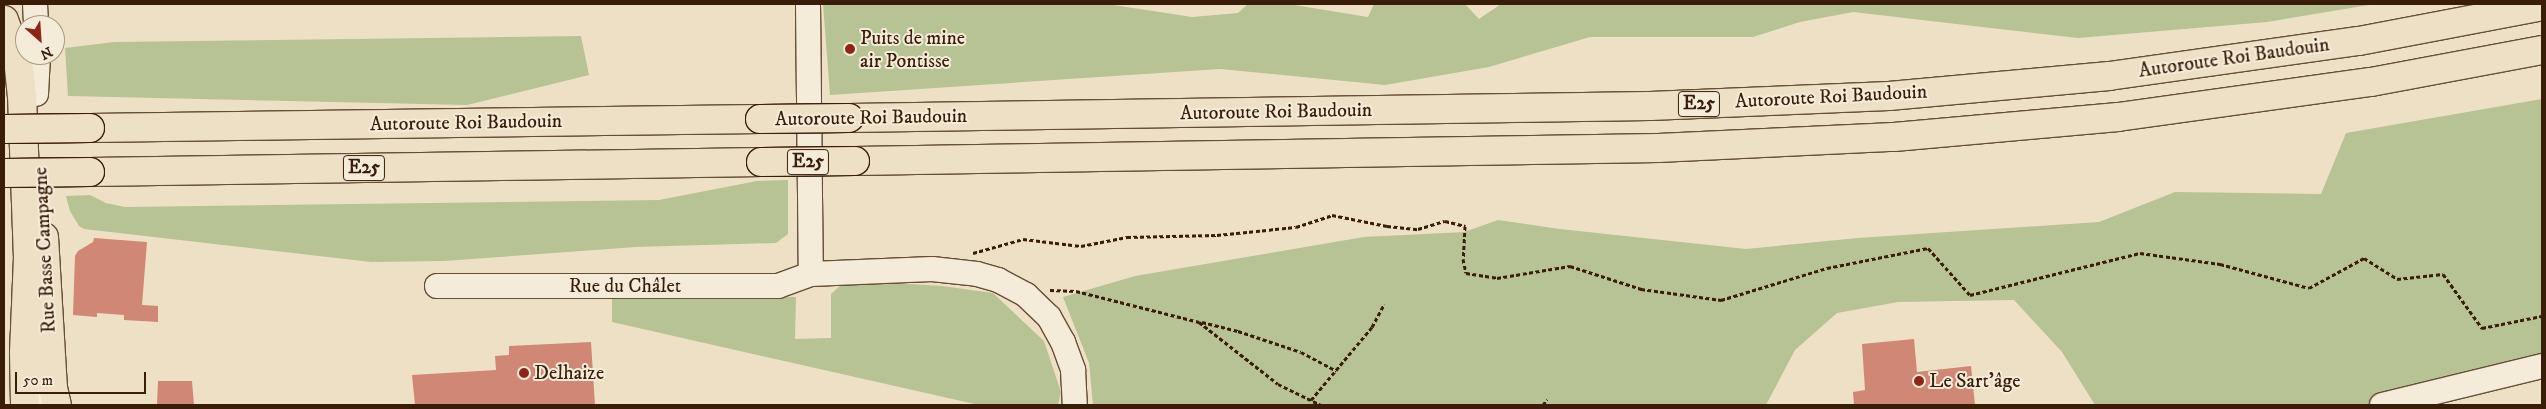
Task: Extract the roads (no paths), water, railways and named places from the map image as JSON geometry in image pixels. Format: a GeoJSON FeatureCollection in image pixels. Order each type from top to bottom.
{"type":"FeatureCollection","features":[{"type":"Feature","properties":{"kind":"main road"},"geometry":{"type":"LineString","coordinates":[[8,4],[15,20]]}},
{"type":"Feature","properties":{"kind":"main road","name":"Autoroute Roi Baudouin"},"geometry":{"type":"LineString","coordinates":[[4,129],[1640,106],[1889,96],[2109,76],[2359,41],[2542,6]]}},
{"type":"Feature","properties":{"kind":"main road","name":"Rue Basse Campagne"},"geometry":{"type":"LineString","coordinates":[[4,20],[14,43],[21,76],[28,257],[21,297],[25,405]]}},
{"type":"Feature","properties":{"kind":"main road","name":"Autoroute Roi Baudouin"},"geometry":{"type":"LineString","coordinates":[[4,173],[1658,148],[1894,137],[2118,117],[2371,82],[2542,50]]}},
{"type":"Feature","properties":{"kind":"main road"},"geometry":{"type":"LineString","coordinates":[[4,58],[10,95],[21,297],[13,345],[4,372]]}},
{"type":"Feature","properties":{"kind":"main road","name":"Rue Basse Campagne"},"geometry":{"type":"LineString","coordinates":[[30,65],[36,94],[53,388],[57,405]]}},
{"type":"Feature","properties":{"kind":"street"},"geometry":{"type":"LineString","coordinates":[[808,4],[811,274]]}},
{"type":"Feature","properties":{"kind":"street","name":"Rue Basse Campagne"},"geometry":{"type":"LineString","coordinates":[[36,94],[37,65]]}},
{"type":"Feature","properties":{"kind":"street","name":"Rue Basse Campagne"},"geometry":{"type":"LineString","coordinates":[[28,257],[35,319],[39,405]]}},
{"type":"Feature","properties":{"kind":"street","name":"Rue du Châlet"},"geometry":{"type":"LineString","coordinates":[[437,286],[778,286],[811,274],[932,269],[977,274],[998,280],[1026,295],[1049,317],[1063,342],[1073,370],[1075,405]]}},
{"type":"Feature","properties":{"kind":"street"},"geometry":{"type":"LineString","coordinates":[[2382,405],[2542,366]]}},
{"type":"Feature","properties":{"kind":"place","name":"Puits de mine air Pontisse"},"geometry":{"type":"Point","coordinates":[850,49]}},
{"type":"Feature","properties":{"kind":"place","name":"Delhaize"},"geometry":{"type":"Point","coordinates":[524,373]}},
{"type":"Feature","properties":{"kind":"place","name":"Le Sart'âge"},"geometry":{"type":"Point","coordinates":[1919,381]}}]}
